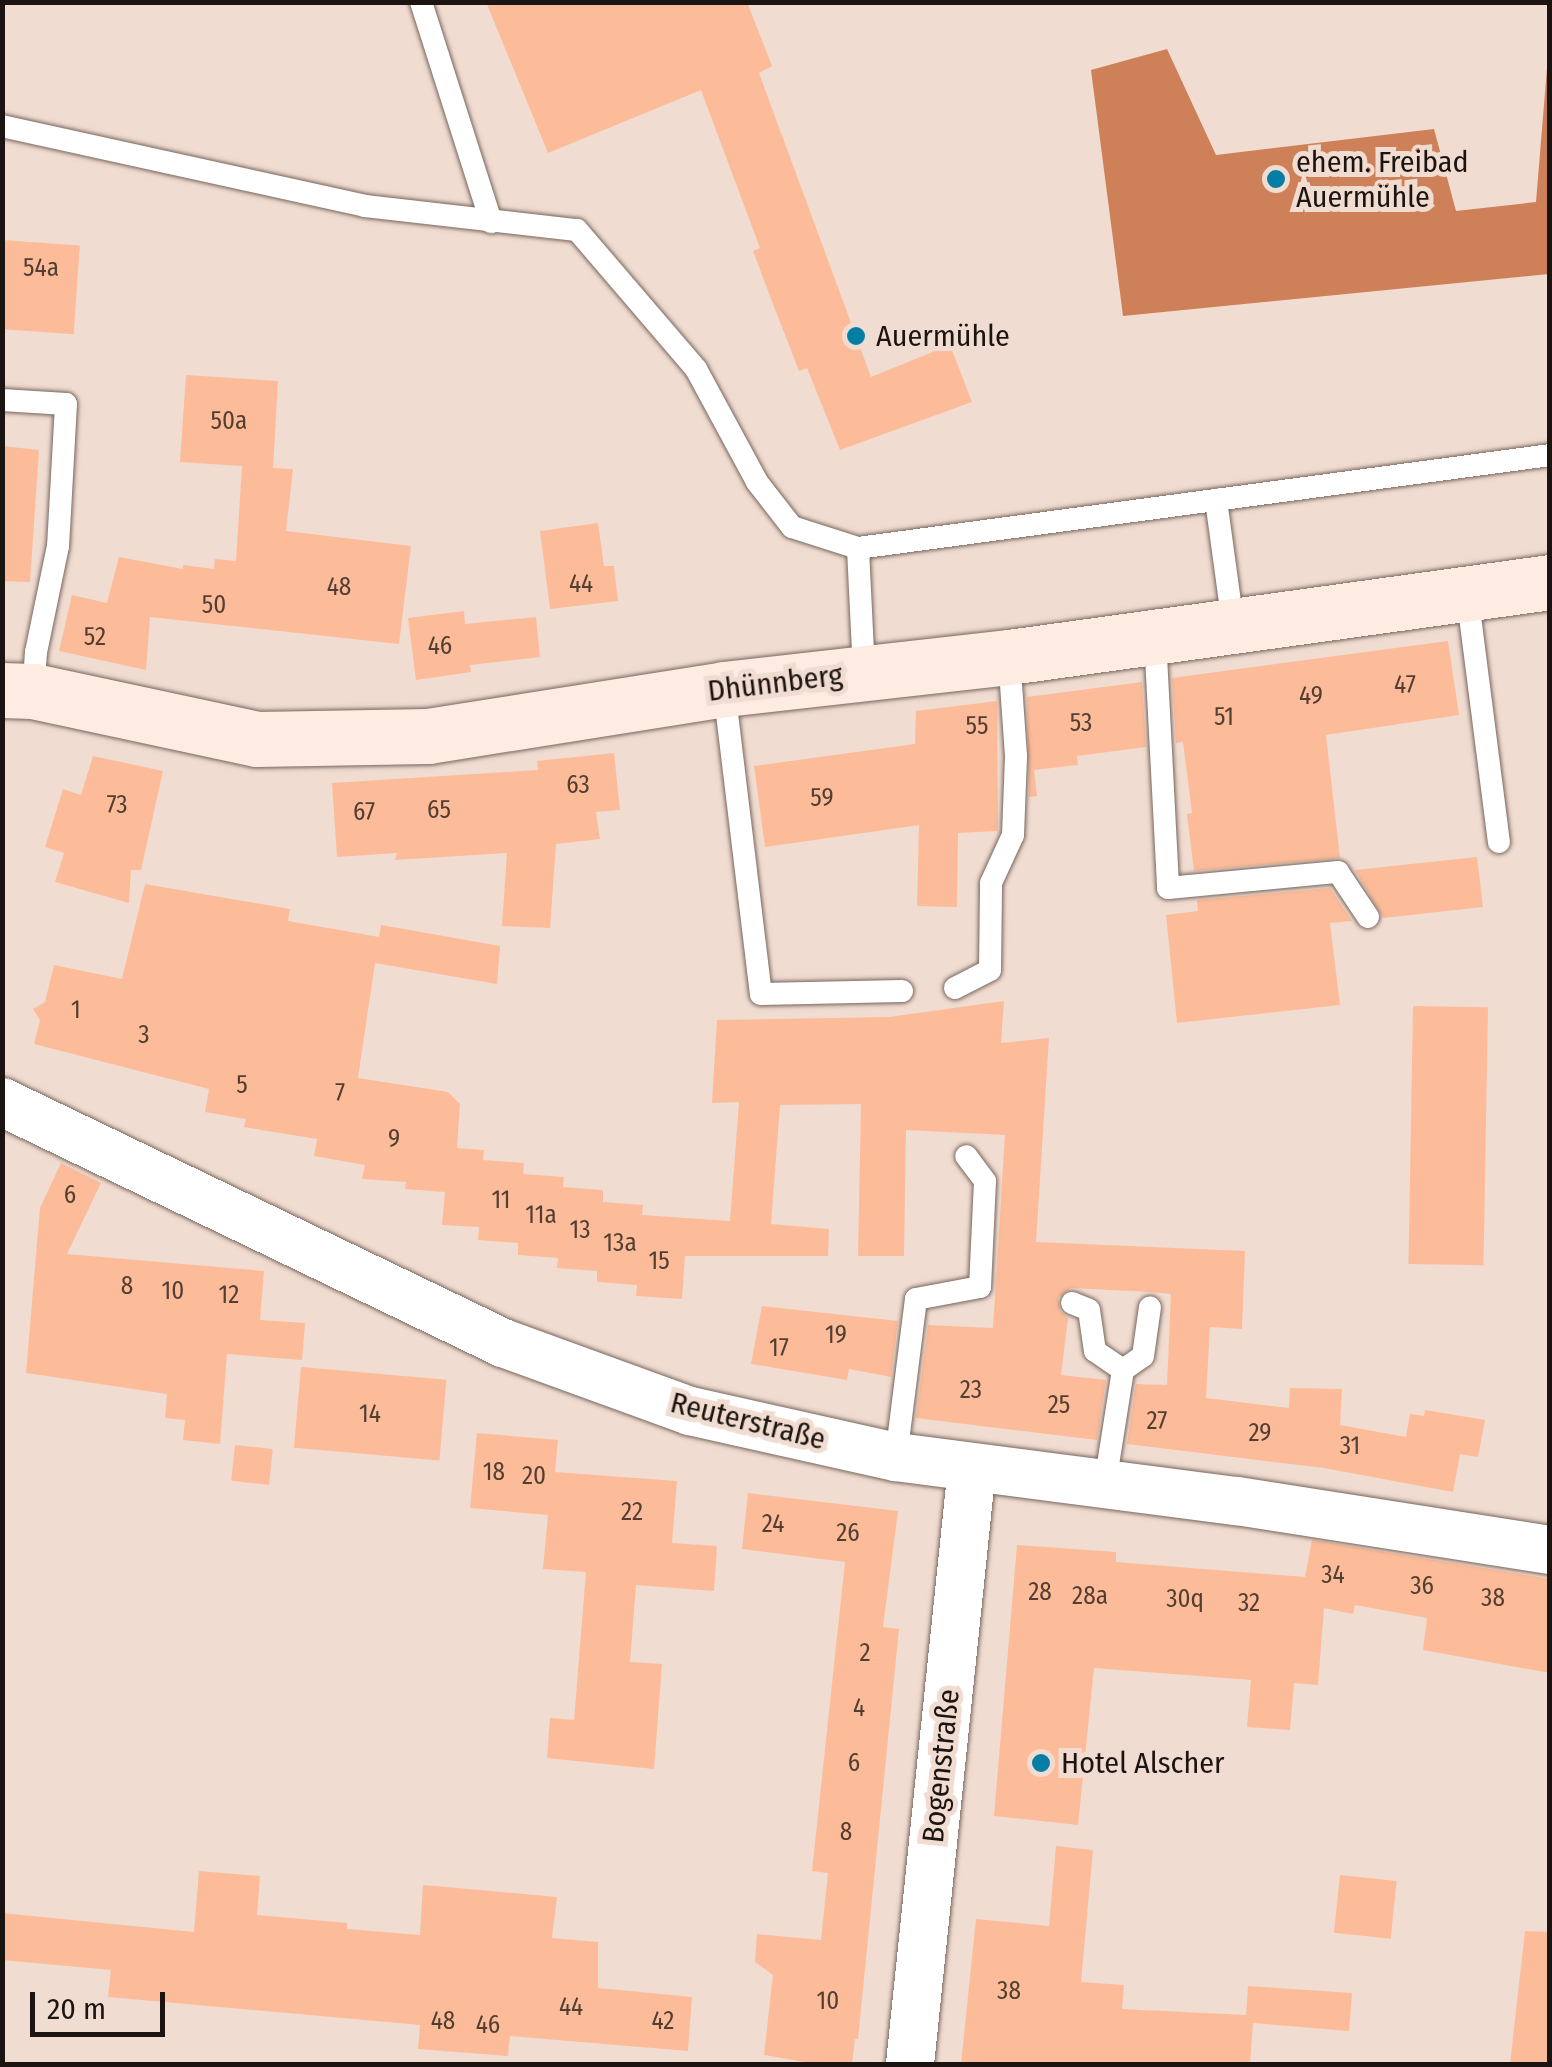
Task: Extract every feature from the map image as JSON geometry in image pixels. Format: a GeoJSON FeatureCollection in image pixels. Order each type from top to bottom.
{"type":"FeatureCollection","features":[{"type":"Feature","properties":{"kind":"street","name":"Dhünnberg"},"geometry":{"type":"LineString","coordinates":[[18,690],[257,739],[428,736],[724,689],[1009,657],[1550,582]]}},
{"type":"Feature","properties":{"kind":"street","name":"Reuterstraße"},"geometry":{"type":"LineString","coordinates":[[2,1102],[503,1343],[690,1411],[896,1457],[1550,1550]]}},
{"type":"Feature","properties":{"kind":"street","name":"Bogenstraße"},"geometry":{"type":"LineString","coordinates":[[910,2064],[972,1467]]}},
{"type":"Feature","properties":{"kind":"lane"},"geometry":{"type":"LineString","coordinates":[[422,2],[492,222]]}},
{"type":"Feature","properties":{"kind":"lane"},"geometry":{"type":"LineString","coordinates":[[2,126],[365,206],[577,230],[696,369],[757,482],[792,528],[858,548],[1550,455]]}},
{"type":"Feature","properties":{"kind":"lane"},"geometry":{"type":"LineString","coordinates":[[2,400],[66,404],[58,546],[36,652],[18,690]]}},
{"type":"Feature","properties":{"kind":"lane"},"geometry":{"type":"LineString","coordinates":[[1216,500],[1234,624]]}},
{"type":"Feature","properties":{"kind":"lane"},"geometry":{"type":"LineString","coordinates":[[858,548],[864,672]]}},
{"type":"Feature","properties":{"kind":"lane"},"geometry":{"type":"LineString","coordinates":[[1468,593],[1498,842]]}},
{"type":"Feature","properties":{"kind":"lane"},"geometry":{"type":"LineString","coordinates":[[1155,637],[1168,888],[1338,872],[1368,917]]}},
{"type":"Feature","properties":{"kind":"lane"},"geometry":{"type":"LineString","coordinates":[[955,988],[990,970],[992,883],[1013,835],[1016,756],[1009,657]]}},
{"type":"Feature","properties":{"kind":"lane"},"geometry":{"type":"LineString","coordinates":[[724,689],[761,994],[902,990]]}},
{"type":"Feature","properties":{"kind":"lane"},"geometry":{"type":"LineString","coordinates":[[896,1457],[916,1299],[980,1287],[985,1181],[966,1156]]}},
{"type":"Feature","properties":{"kind":"lane"},"geometry":{"type":"LineString","coordinates":[[1072,1302],[1089,1310],[1095,1351],[1122,1370]]}},
{"type":"Feature","properties":{"kind":"lane"},"geometry":{"type":"LineString","coordinates":[[1105,1484],[1122,1370],[1143,1356],[1150,1307]]}},
{"type":"Feature","properties":{"kind":"shaded area","name":"ehem. Freibad Auermühle"},"geometry":{"type":"Polygon","coordinates":[[[1549,44],[1549,274],[1123,316],[1091,70],[1167,49],[1216,155],[1434,129],[1456,211],[1536,202],[1549,44]]]}},
{"type":"Feature","properties":{"kind":"building"},"geometry":{"type":"Polygon","coordinates":[[[486,2],[747,2],[772,66],[759,73],[871,377],[950,345],[972,402],[840,450],[807,368],[799,371],[771,299],[753,251],[760,248],[701,90],[548,153],[486,2]]]}},
{"type":"Feature","properties":{"kind":"building"},"geometry":{"type":"Polygon","coordinates":[[[2,240],[80,245],[74,334],[2,329],[2,240]]]}},
{"type":"Feature","properties":{"kind":"building"},"geometry":{"type":"Polygon","coordinates":[[[186,375],[278,381],[273,468],[293,469],[286,531],[411,546],[399,644],[150,617],[146,670],[59,651],[72,595],[107,603],[119,557],[183,569],[183,565],[214,569],[215,559],[236,561],[242,466],[180,462],[186,375]]]}},
{"type":"Feature","properties":{"kind":"building"},"geometry":{"type":"Polygon","coordinates":[[[2,446],[39,450],[30,582],[2,581],[2,446]]]}},
{"type":"Feature","properties":{"kind":"building"},"geometry":{"type":"Polygon","coordinates":[[[598,523],[604,566],[614,566],[618,601],[550,609],[540,531],[598,523]]]}},
{"type":"Feature","properties":{"kind":"building"},"geometry":{"type":"Polygon","coordinates":[[[464,611],[465,624],[536,617],[540,657],[470,665],[471,672],[416,680],[408,618],[464,611]]]}},
{"type":"Feature","properties":{"kind":"building"},"geometry":{"type":"Polygon","coordinates":[[[1448,641],[1459,715],[1326,735],[1340,858],[1194,871],[1187,814],[1192,813],[1183,742],[1176,743],[1172,678],[1448,641]]]}},
{"type":"Feature","properties":{"kind":"building"},"geometry":{"type":"Polygon","coordinates":[[[1142,682],[1146,747],[1077,756],[1078,765],[1034,770],[1037,796],[1029,797],[1027,697],[1142,682]]]}},
{"type":"Feature","properties":{"kind":"building"},"geometry":{"type":"Polygon","coordinates":[[[997,701],[998,831],[958,833],[957,907],[917,906],[919,825],[765,847],[754,766],[915,744],[916,711],[997,701]]]}},
{"type":"Feature","properties":{"kind":"building"},"geometry":{"type":"Polygon","coordinates":[[[614,753],[620,810],[596,812],[600,839],[556,844],[550,928],[502,926],[507,853],[395,860],[397,853],[337,857],[332,783],[538,770],[537,761],[614,753]]]}},
{"type":"Feature","properties":{"kind":"building"},"geometry":{"type":"Polygon","coordinates":[[[93,756],[163,771],[141,870],[131,870],[129,903],[55,882],[64,853],[45,847],[63,789],[81,795],[93,756]]]}},
{"type":"Feature","properties":{"kind":"building"},"geometry":{"type":"Polygon","coordinates":[[[1477,857],[1483,907],[1383,918],[1355,870],[1477,857]]]}},
{"type":"Feature","properties":{"kind":"building"},"geometry":{"type":"Polygon","coordinates":[[[145,884],[290,909],[288,921],[379,937],[381,925],[500,946],[497,984],[375,963],[358,1078],[448,1092],[460,1104],[457,1148],[484,1150],[483,1160],[524,1163],[523,1174],[564,1177],[563,1187],[603,1190],[603,1202],[643,1205],[642,1215],[730,1221],[739,1102],[712,1103],[717,1020],[889,1017],[1004,1001],[1001,1043],[1049,1038],[1036,1242],[1245,1251],[1242,1329],[1210,1327],[1206,1398],[1289,1408],[1290,1388],[1342,1389],[1340,1425],[1406,1437],[1410,1414],[1424,1416],[1425,1410],[1485,1420],[1478,1457],[1460,1454],[1453,1492],[1324,1468],[1127,1444],[1136,1384],[1167,1385],[1171,1294],[1151,1292],[1071,1288],[1058,1298],[1060,1311],[1068,1318],[1061,1375],[1106,1380],[1097,1440],[916,1418],[928,1325],[993,1328],[1005,1135],[906,1130],[904,1256],[858,1256],[861,1104],[780,1105],[771,1224],[829,1229],[828,1256],[685,1256],[682,1299],[636,1296],[637,1285],[597,1282],[597,1271],[557,1268],[558,1258],[518,1255],[518,1243],[478,1240],[479,1227],[442,1225],[445,1192],[405,1189],[406,1182],[362,1179],[365,1165],[314,1156],[317,1139],[244,1127],[246,1119],[205,1112],[209,1089],[34,1044],[40,1020],[33,1009],[45,1002],[54,965],[122,979],[145,884]]]}},
{"type":"Feature","properties":{"kind":"building"},"geometry":{"type":"Polygon","coordinates":[[[1330,888],[1352,921],[1330,923],[1340,1005],[1177,1023],[1166,915],[1198,911],[1197,900],[1330,888]]]}},
{"type":"Feature","properties":{"kind":"building"},"geometry":{"type":"Polygon","coordinates":[[[1413,1006],[1488,1007],[1483,1265],[1408,1264],[1413,1006]]]}},
{"type":"Feature","properties":{"kind":"building"},"geometry":{"type":"Polygon","coordinates":[[[61,1163],[101,1183],[67,1254],[264,1271],[260,1320],[305,1323],[302,1360],[227,1354],[220,1444],[183,1440],[185,1420],[165,1418],[167,1394],[26,1373],[40,1208],[61,1163]]]}},
{"type":"Feature","properties":{"kind":"building"},"geometry":{"type":"Polygon","coordinates":[[[762,1306],[898,1321],[891,1377],[849,1369],[847,1380],[751,1364],[762,1306]]]}},
{"type":"Feature","properties":{"kind":"building"},"geometry":{"type":"Polygon","coordinates":[[[301,1367],[446,1380],[439,1460],[294,1448],[301,1367]]]}},
{"type":"Feature","properties":{"kind":"building"},"geometry":{"type":"Polygon","coordinates":[[[477,1433],[558,1440],[555,1472],[677,1481],[672,1543],[717,1546],[714,1591],[636,1585],[630,1662],[662,1664],[654,1769],[547,1758],[550,1718],[574,1720],[586,1572],[543,1569],[548,1515],[470,1508],[477,1433]]]}},
{"type":"Feature","properties":{"kind":"building"},"geometry":{"type":"Polygon","coordinates":[[[235,1445],[273,1449],[269,1485],[231,1481],[235,1445]]]}},
{"type":"Feature","properties":{"kind":"building"},"geometry":{"type":"Polygon","coordinates":[[[748,1493],[898,1511],[883,1627],[899,1629],[858,2039],[852,2064],[816,2064],[764,2055],[773,1975],[755,1962],[757,1934],[821,1940],[828,1873],[812,1871],[845,1562],[742,1549],[748,1493]]]}},
{"type":"Feature","properties":{"kind":"building"},"geometry":{"type":"Polygon","coordinates":[[[1312,1540],[1550,1579],[1550,1673],[1423,1650],[1427,1618],[1355,1605],[1353,1614],[1324,1608],[1318,1685],[1294,1683],[1290,1730],[1247,1727],[1251,1680],[1094,1668],[1078,1825],[994,1816],[1017,1545],[1116,1552],[1116,1562],[1305,1577],[1312,1540]]]}},
{"type":"Feature","properties":{"kind":"building"},"geometry":{"type":"Polygon","coordinates":[[[1056,1846],[1093,1850],[1081,1982],[1124,1985],[1122,2009],[1246,2015],[1248,1986],[1352,1993],[1349,2031],[1253,2023],[1250,2064],[961,2064],[976,1919],[1049,1926],[1056,1846]]]}},
{"type":"Feature","properties":{"kind":"building"},"geometry":{"type":"Polygon","coordinates":[[[199,1871],[260,1876],[257,1915],[347,1923],[347,1929],[420,1935],[423,1885],[557,1897],[552,1938],[598,1942],[598,1988],[692,1997],[688,2051],[510,2036],[508,2056],[418,2049],[420,2025],[108,1997],[111,1970],[2,1960],[2,1913],[194,1932],[199,1871]]]}},
{"type":"Feature","properties":{"kind":"building"},"geometry":{"type":"Polygon","coordinates":[[[1340,1875],[1397,1881],[1391,1939],[1334,1933],[1340,1875]]]}},
{"type":"Feature","properties":{"kind":"building"},"geometry":{"type":"Polygon","coordinates":[[[1525,1931],[1550,1932],[1550,2064],[1510,2064],[1525,1931]]]}},
{"type":"Feature","properties":{"kind":"place","name":"ehem. Freibad Auermühle"},"geometry":{"type":"Point","coordinates":[1276,179]}},
{"type":"Feature","properties":{"kind":"place","name":"Auermühle"},"geometry":{"type":"Point","coordinates":[856,336]}},
{"type":"Feature","properties":{"kind":"place","name":"Hotel Alscher"},"geometry":{"type":"Point","coordinates":[1041,1763]}}]}
